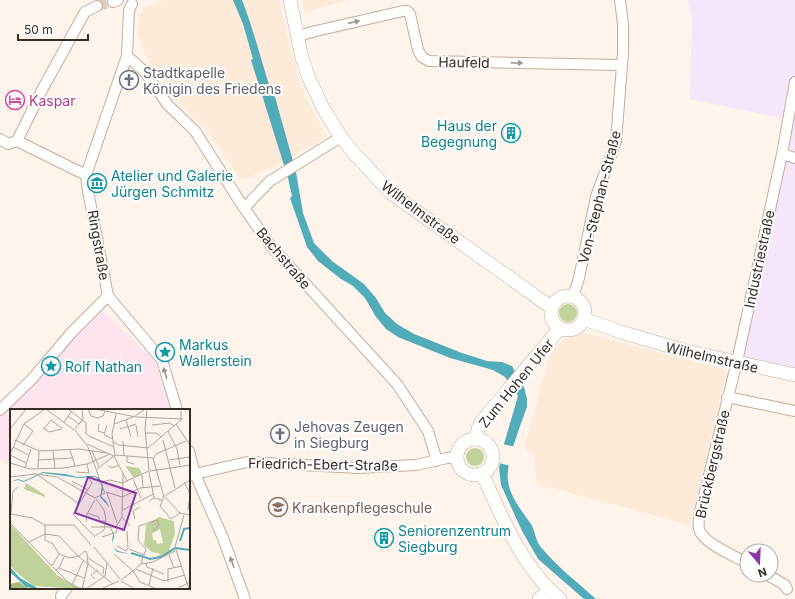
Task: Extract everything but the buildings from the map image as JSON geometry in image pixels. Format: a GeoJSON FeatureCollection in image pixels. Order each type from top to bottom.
{"type":"FeatureCollection","features":[{"type":"Feature","properties":{"kind":"main road","name":"Wilhelmstraße"},"geometry":{"type":"LineString","coordinates":[[290,0],[309,78],[323,108],[341,137],[353,152],[391,193],[552,308]]}},
{"type":"Feature","properties":{"kind":"main road"},"geometry":{"type":"LineString","coordinates":[[568,296],[573,297],[582,303],[584,308],[584,319],[579,326],[570,330],[560,328],[554,322],[551,313],[552,308],[558,300],[568,296]]}},
{"type":"Feature","properties":{"kind":"main road","name":"Wilhelmstraße"},"geometry":{"type":"LineString","coordinates":[[584,319],[652,342],[736,363],[795,375]]}},
{"type":"Feature","properties":{"kind":"main road","name":"Zum Hohen Ufer"},"geometry":{"type":"LineString","coordinates":[[475,439],[482,421],[560,328]]}},
{"type":"Feature","properties":{"kind":"main road"},"geometry":{"type":"LineString","coordinates":[[475,439],[485,442],[492,454],[490,465],[482,473],[473,474],[460,467],[457,457],[461,446],[467,441],[475,439]]}},
{"type":"Feature","properties":{"kind":"main road"},"geometry":{"type":"LineString","coordinates":[[482,473],[498,508],[529,565],[549,590],[560,599]]}},
{"type":"Feature","properties":{"kind":"main road"},"geometry":{"type":"LineString","coordinates":[[539,599],[549,590]]}},
{"type":"Feature","properties":{"kind":"street","name":"Von-Stephan-Straße"},"geometry":{"type":"LineString","coordinates":[[573,297],[579,278],[596,197],[616,141],[623,53],[623,24],[620,0]]}},
{"type":"Feature","properties":{"kind":"street","name":"Ringstraße"},"geometry":{"type":"LineString","coordinates":[[0,410],[32,379],[72,332],[108,296],[86,176],[127,56],[129,10],[132,1]]}},
{"type":"Feature","properties":{"kind":"street"},"geometry":{"type":"LineString","coordinates":[[17,141],[42,90],[85,12],[97,6]]}},
{"type":"Feature","properties":{"kind":"street","name":"Haufeld"},"geometry":{"type":"LineString","coordinates":[[298,36],[407,11],[410,14],[418,50],[422,57],[429,61],[621,65]]}},
{"type":"Feature","properties":{"kind":"street","name":"Bachstraße"},"geometry":{"type":"LineString","coordinates":[[127,56],[142,68],[168,105],[195,131],[244,208],[271,246],[397,384],[428,431],[436,461]]}},
{"type":"Feature","properties":{"kind":"street","name":"Industriestraße"},"geometry":{"type":"LineString","coordinates":[[736,363],[782,154],[795,82]]}},
{"type":"Feature","properties":{"kind":"street"},"geometry":{"type":"LineString","coordinates":[[244,208],[270,181],[341,137]]}},
{"type":"Feature","properties":{"kind":"street"},"geometry":{"type":"LineString","coordinates":[[0,139],[8,144],[17,141],[86,176]]}},
{"type":"Feature","properties":{"kind":"street"},"geometry":{"type":"LineString","coordinates":[[782,154],[795,158]]}},
{"type":"Feature","properties":{"kind":"street"},"geometry":{"type":"LineString","coordinates":[[108,296],[162,360],[177,409]]}},
{"type":"Feature","properties":{"kind":"street","name":"Brückbergstraße"},"geometry":{"type":"LineString","coordinates":[[736,363],[698,528],[701,534],[712,543],[739,558]]}},
{"type":"Feature","properties":{"kind":"street"},"geometry":{"type":"LineString","coordinates":[[727,397],[795,411]]}},
{"type":"Feature","properties":{"kind":"street","name":"Friedrich-Ebert-Straße"},"geometry":{"type":"LineString","coordinates":[[192,475],[247,462],[358,468],[416,465],[457,457]]}},
{"type":"Feature","properties":{"kind":"street"},"geometry":{"type":"LineString","coordinates":[[190,459],[192,475],[223,538],[245,599]]}},
{"type":"Feature","properties":{"kind":"street"},"geometry":{"type":"LineString","coordinates":[[779,581],[785,585],[787,589]]}},
{"type":"Feature","properties":{"kind":"shaded area"},"geometry":{"type":"Polygon","coordinates":[[[165,0],[280,0],[291,52],[305,96],[326,137],[277,165],[248,178],[239,178],[208,131],[199,124],[176,99],[162,77],[150,66],[138,34],[139,19],[141,13],[146,7],[165,0]]]}},
{"type":"Feature","properties":{"kind":"shaded area"},"geometry":{"type":"Polygon","coordinates":[[[302,0],[349,0],[304,12],[302,0]]]}},
{"type":"Feature","properties":{"kind":"shaded area"},"geometry":{"type":"Polygon","coordinates":[[[687,0],[795,0],[795,372],[743,361],[772,205],[790,120],[690,99],[692,18],[687,0]]]}},
{"type":"Feature","properties":{"kind":"shaded area"},"geometry":{"type":"Polygon","coordinates":[[[101,309],[155,361],[170,409],[10,409],[10,467],[0,458],[0,418],[101,309]]]}},
{"type":"Feature","properties":{"kind":"shaded area"},"geometry":{"type":"Polygon","coordinates":[[[585,333],[727,370],[690,525],[541,485],[536,478],[534,457],[524,447],[550,355],[561,340],[585,333]]]}},
{"type":"Feature","properties":{"kind":"green space"},"geometry":{"type":"Polygon","coordinates":[[[564,304],[572,304],[577,309],[575,320],[572,322],[564,322],[559,317],[559,309],[564,304]]]}},
{"type":"Feature","properties":{"kind":"green space"},"geometry":{"type":"Polygon","coordinates":[[[475,448],[481,451],[484,457],[481,463],[475,466],[469,463],[466,457],[469,451],[475,448]]]}},
{"type":"Feature","properties":{"kind":"water"},"geometry":{"type":"Polygon","coordinates":[[[233,0],[242,0],[272,95],[275,97],[296,172],[303,213],[314,243],[332,261],[364,284],[376,298],[385,313],[397,324],[414,334],[462,353],[487,361],[502,362],[512,366],[524,387],[527,407],[514,444],[509,465],[508,481],[511,493],[532,526],[540,546],[560,567],[596,599],[584,599],[538,559],[522,531],[501,485],[499,468],[504,444],[518,396],[505,377],[493,370],[450,358],[398,337],[386,329],[376,317],[365,298],[353,286],[341,279],[318,261],[307,247],[290,198],[292,196],[288,178],[251,60],[253,59],[243,24],[233,0]]]}},
{"type":"Feature","properties":{"kind":"pier"},"geometry":{"type":"Polygon","coordinates":[[[502,444],[516,447],[511,466],[499,463],[502,444]]]}},
{"type":"Feature","properties":{"kind":"tunnel"},"geometry":{"type":"LineString","coordinates":[[97,6],[113,2]]}},
{"type":"Feature","properties":{"kind":"place","name":"Stadtkapelle Königin des Friedens"},"geometry":{"type":"Point","coordinates":[129,80]}},
{"type":"Feature","properties":{"kind":"place","name":"Kaspar"},"geometry":{"type":"Point","coordinates":[15,100]}},
{"type":"Feature","properties":{"kind":"place","name":"Haus der Begegnung"},"geometry":{"type":"Point","coordinates":[511,133]}},
{"type":"Feature","properties":{"kind":"place","name":"Atelier und Galerie Jürgen Schmitz"},"geometry":{"type":"Point","coordinates":[97,183]}},
{"type":"Feature","properties":{"kind":"place","name":"Markus Wallerstein"},"geometry":{"type":"Point","coordinates":[165,352]}},
{"type":"Feature","properties":{"kind":"place","name":"Rolf Nathan"},"geometry":{"type":"Point","coordinates":[51,366]}},
{"type":"Feature","properties":{"kind":"place","name":"Jehovas Zeugen in Siegburg"},"geometry":{"type":"Point","coordinates":[280,434]}},
{"type":"Feature","properties":{"kind":"place","name":"Krankenpflegeschule"},"geometry":{"type":"Point","coordinates":[278,507]}},
{"type":"Feature","properties":{"kind":"place","name":"Seniorenzentrum Siegburg"},"geometry":{"type":"Point","coordinates":[384,538]}}]}
